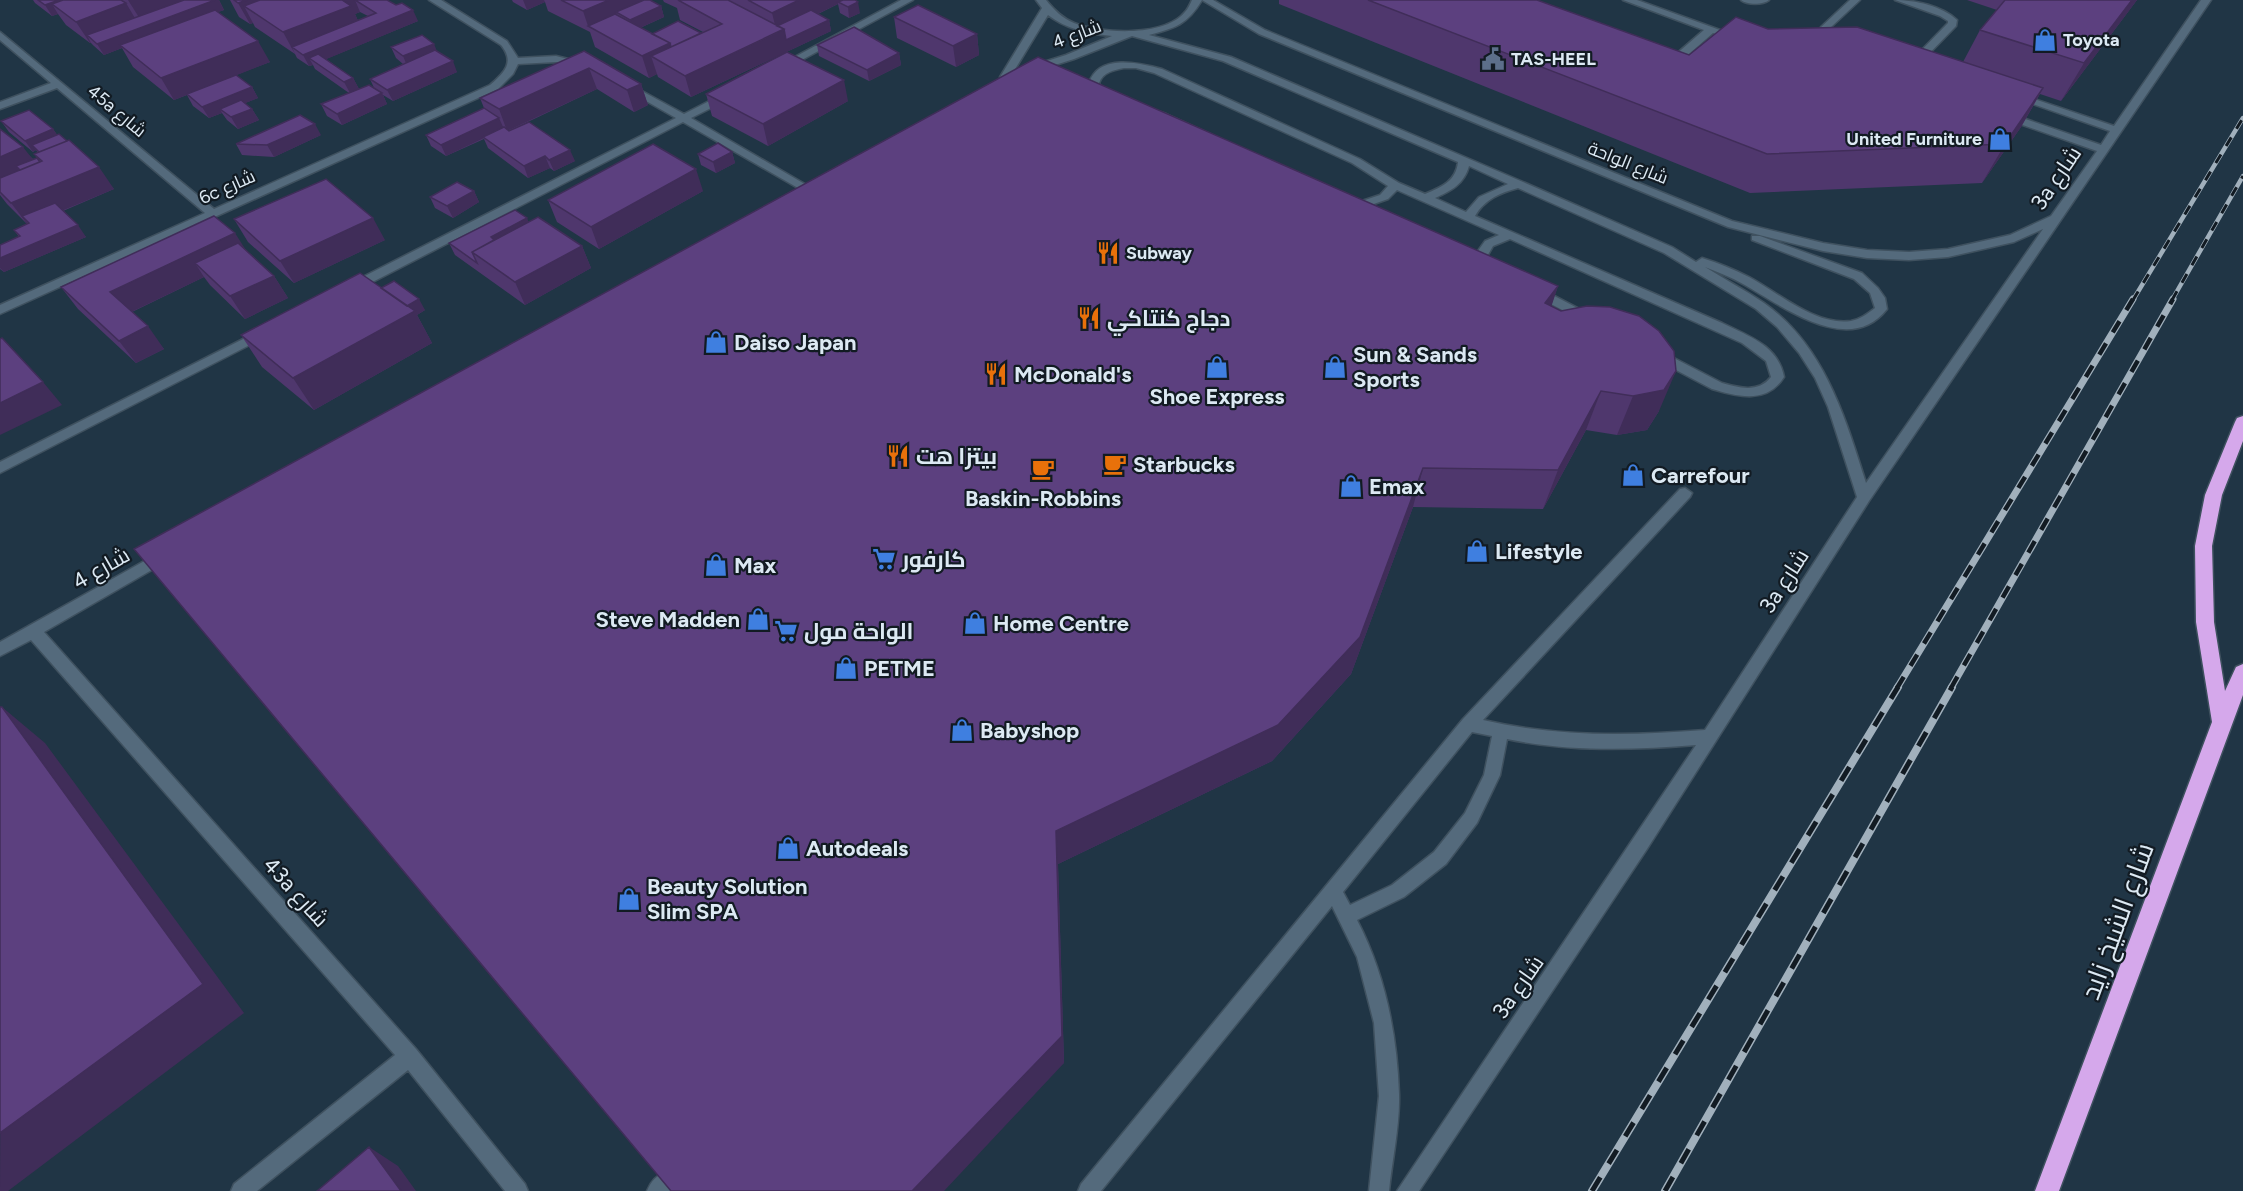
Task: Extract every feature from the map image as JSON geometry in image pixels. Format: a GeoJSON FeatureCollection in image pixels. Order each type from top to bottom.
{"type":"FeatureCollection","features":[{"type":"Feature","properties":{"kind":"highway"},"geometry":{"type":"LineString","coordinates":[[2222,722],[2207,647],[2202,581],[2207,522],[2221,471],[2243,422]]}},
{"type":"Feature","properties":{"kind":"highway","name":"شارع الشيخ زايد"},"geometry":{"type":"LineString","coordinates":[[2047,1191],[2222,722],[2243,672]]}},
{"type":"Feature","properties":{"kind":"street"},"geometry":{"type":"LineString","coordinates":[[434,0],[504,43],[512,51],[515,60],[556,59],[591,66]]}},
{"type":"Feature","properties":{"kind":"street"},"geometry":{"type":"LineString","coordinates":[[766,75],[908,0]]}},
{"type":"Feature","properties":{"kind":"street"},"geometry":{"type":"LineString","coordinates":[[1041,0],[1046,10],[1059,21],[1078,29],[1130,34],[1227,59],[1668,250],[1744,280],[1801,313],[1820,321],[1840,325],[1859,324],[1873,318],[1881,309],[1880,298],[1872,286],[1858,276],[1782,250],[1728,224]]}},
{"type":"Feature","properties":{"kind":"street"},"geometry":{"type":"LineString","coordinates":[[1130,34],[1173,24],[1188,16],[1196,6],[1197,0]]}},
{"type":"Feature","properties":{"kind":"street","name":"شارع الواحة"},"geometry":{"type":"LineString","coordinates":[[1206,0],[1262,32],[1728,224],[1823,247],[1867,254],[1909,256],[1981,248],[2013,238],[2056,217]]}},
{"type":"Feature","properties":{"kind":"street"},"geometry":{"type":"LineString","coordinates":[[1628,0],[1744,40]]}},
{"type":"Feature","properties":{"kind":"street"},"geometry":{"type":"LineString","coordinates":[[1746,0],[1764,0]]}},
{"type":"Feature","properties":{"kind":"street"},"geometry":{"type":"LineString","coordinates":[[1855,0],[1826,27],[1826,30],[1858,43]]}},
{"type":"Feature","properties":{"kind":"street"},"geometry":{"type":"LineString","coordinates":[[1900,0],[1943,14],[1952,20],[1953,24],[1920,64],[1904,58]]}},
{"type":"Feature","properties":{"kind":"street","name":"3a شارع"},"geometry":{"type":"LineString","coordinates":[[1407,1191],[1602,903],[1864,497],[2206,0]]}},
{"type":"Feature","properties":{"kind":"street","name":"شارع 4"},"geometry":{"type":"LineString","coordinates":[[1046,10],[1000,79],[1070,57],[1130,34]]}},
{"type":"Feature","properties":{"kind":"street"},"geometry":{"type":"LineString","coordinates":[[1658,61],[1677,58],[1712,29]]}},
{"type":"Feature","properties":{"kind":"street","name":"45a شارع"},"geometry":{"type":"LineString","coordinates":[[0,35],[212,213]]}},
{"type":"Feature","properties":{"kind":"street","name":"6c شارع"},"geometry":{"type":"LineString","coordinates":[[0,310],[494,87],[509,74],[515,60]]}},
{"type":"Feature","properties":{"kind":"street"},"geometry":{"type":"LineString","coordinates":[[1113,66],[1148,67],[1356,161],[1395,185],[1426,198],[1697,317],[1756,346],[1774,361],[1778,377],[1774,384],[1756,392],[1744,393],[1717,386],[1479,261],[1162,116],[1100,95],[1094,89],[1093,82],[1096,76],[1113,66]]}},
{"type":"Feature","properties":{"kind":"street"},"geometry":{"type":"LineString","coordinates":[[622,83],[809,190]]}},
{"type":"Feature","properties":{"kind":"street"},"geometry":{"type":"LineString","coordinates":[[0,106],[58,84]]}},
{"type":"Feature","properties":{"kind":"street"},"geometry":{"type":"LineString","coordinates":[[343,293],[735,91]]}},
{"type":"Feature","properties":{"kind":"street"},"geometry":{"type":"LineString","coordinates":[[2008,93],[2117,130]]}},
{"type":"Feature","properties":{"kind":"street"},"geometry":{"type":"LineString","coordinates":[[1990,110],[2103,149]]}},
{"type":"Feature","properties":{"kind":"street"},"geometry":{"type":"LineString","coordinates":[[1426,198],[1453,185],[1460,178],[1464,169],[1464,160]]}},
{"type":"Feature","properties":{"kind":"street"},"geometry":{"type":"LineString","coordinates":[[1469,217],[1474,206],[1493,192],[1519,184]]}},
{"type":"Feature","properties":{"kind":"street"},"geometry":{"type":"LineString","coordinates":[[1360,205],[1384,196],[1395,185]]}},
{"type":"Feature","properties":{"kind":"street"},"geometry":{"type":"LineString","coordinates":[[1479,261],[1481,252],[1488,244],[1497,237],[1509,236]]}},
{"type":"Feature","properties":{"kind":"street"},"geometry":{"type":"LineString","coordinates":[[1668,250],[1760,306],[1781,324],[1803,350],[1821,378],[1835,407],[1864,497]]}},
{"type":"Feature","properties":{"kind":"street"},"geometry":{"type":"LineString","coordinates":[[0,468],[279,326]]}},
{"type":"Feature","properties":{"kind":"street"},"geometry":{"type":"LineString","coordinates":[[1088,1191],[1469,724],[1685,493]]}},
{"type":"Feature","properties":{"kind":"street","name":"شارع 4"},"geometry":{"type":"LineString","coordinates":[[0,650],[179,548]]}},
{"type":"Feature","properties":{"kind":"street","name":"43a شارع"},"geometry":{"type":"LineString","coordinates":[[33,631],[409,1056],[518,1191]]}},
{"type":"Feature","properties":{"kind":"street"},"geometry":{"type":"LineString","coordinates":[[1469,724],[1536,738],[1595,742],[1653,742],[1710,737]]}},
{"type":"Feature","properties":{"kind":"street"},"geometry":{"type":"LineString","coordinates":[[1347,916],[1398,891],[1440,858],[1472,818],[1492,775],[1501,730]]}},
{"type":"Feature","properties":{"kind":"street"},"geometry":{"type":"LineString","coordinates":[[1333,890],[1366,956],[1383,1023],[1389,1096],[1378,1191]]}},
{"type":"Feature","properties":{"kind":"street"},"geometry":{"type":"LineString","coordinates":[[241,1191],[409,1056]]}},
{"type":"Feature","properties":{"kind":"building"},"geometry":{"type":"Polygon","coordinates":[[[38,0],[59,0],[45,5],[38,0]]]}},
{"type":"Feature","properties":{"kind":"building"},"geometry":{"type":"Polygon","coordinates":[[[63,0],[121,0],[126,3],[76,22],[52,4],[63,0]]]}},
{"type":"Feature","properties":{"kind":"building"},"geometry":{"type":"Polygon","coordinates":[[[184,0],[215,0],[97,44],[87,35],[184,0]]]}},
{"type":"Feature","properties":{"kind":"building"},"geometry":{"type":"Polygon","coordinates":[[[260,0],[342,0],[351,6],[283,32],[244,6],[260,0]]]}},
{"type":"Feature","properties":{"kind":"building"},"geometry":{"type":"Polygon","coordinates":[[[355,0],[387,0],[396,5],[402,3],[413,10],[303,55],[292,47],[376,13],[355,0]]]}},
{"type":"Feature","properties":{"kind":"building"},"geometry":{"type":"Polygon","coordinates":[[[561,0],[609,0],[583,11],[561,0]]]}},
{"type":"Feature","properties":{"kind":"building"},"geometry":{"type":"Polygon","coordinates":[[[644,0],[650,0],[661,6],[630,20],[616,12],[644,0]]]}},
{"type":"Feature","properties":{"kind":"building"},"geometry":{"type":"Polygon","coordinates":[[[678,0],[728,0],[784,29],[685,76],[651,56],[722,24],[678,0]]]}},
{"type":"Feature","properties":{"kind":"building"},"geometry":{"type":"Polygon","coordinates":[[[748,0],[799,0],[772,13],[748,0]]]}},
{"type":"Feature","properties":{"kind":"building"},"geometry":{"type":"Polygon","coordinates":[[[843,0],[858,2],[848,7],[838,2],[843,0]]]}},
{"type":"Feature","properties":{"kind":"building"},"geometry":{"type":"Polygon","coordinates":[[[1368,0],[1537,0],[1689,55],[1736,17],[1768,29],[1857,27],[2043,88],[2005,144],[1767,154],[1368,0]]]}},
{"type":"Feature","properties":{"kind":"building"},"geometry":{"type":"Polygon","coordinates":[[[2005,0],[2132,0],[2084,63],[1980,30],[2005,0]]]}},
{"type":"Feature","properties":{"kind":"building"},"geometry":{"type":"Polygon","coordinates":[[[918,5],[977,34],[953,46],[894,17],[918,5]]]}},
{"type":"Feature","properties":{"kind":"building"},"geometry":{"type":"Polygon","coordinates":[[[215,10],[258,41],[161,78],[120,45],[215,10]]]}},
{"type":"Feature","properties":{"kind":"building"},"geometry":{"type":"Polygon","coordinates":[[[811,10],[829,20],[786,40],[784,29],[777,26],[811,10]]]}},
{"type":"Feature","properties":{"kind":"building"},"geometry":{"type":"Polygon","coordinates":[[[615,14],[670,43],[642,56],[588,26],[615,14]]]}},
{"type":"Feature","properties":{"kind":"building"},"geometry":{"type":"Polygon","coordinates":[[[678,21],[701,33],[671,47],[670,43],[652,34],[678,21]]]}},
{"type":"Feature","properties":{"kind":"building"},"geometry":{"type":"Polygon","coordinates":[[[854,27],[899,53],[867,70],[817,45],[854,27]]]}},
{"type":"Feature","properties":{"kind":"building"},"geometry":{"type":"Polygon","coordinates":[[[422,35],[434,44],[403,56],[391,47],[422,35]]]}},
{"type":"Feature","properties":{"kind":"building"},"geometry":{"type":"Polygon","coordinates":[[[435,50],[453,61],[387,90],[370,79],[435,50]]]}},
{"type":"Feature","properties":{"kind":"building"},"geometry":{"type":"Polygon","coordinates":[[[584,51],[641,84],[627,90],[589,68],[499,109],[480,98],[584,51]]]}},
{"type":"Feature","properties":{"kind":"building"},"geometry":{"type":"Polygon","coordinates":[[[787,52],[844,80],[763,124],[706,94],[787,52]]]}},
{"type":"Feature","properties":{"kind":"building"},"geometry":{"type":"Polygon","coordinates":[[[318,54],[353,78],[344,82],[309,58],[318,54]]]}},
{"type":"Feature","properties":{"kind":"building","name":"الواحة مول"},"geometry":{"type":"Polygon","coordinates":[[[1038,57],[1558,286],[1545,303],[1561,311],[1587,306],[1610,307],[1639,316],[1659,331],[1674,351],[1676,371],[1664,390],[1633,396],[1601,391],[1558,470],[1423,468],[1360,637],[1278,725],[1056,831],[1062,1036],[912,1191],[671,1191],[134,549],[1038,57]]]}},
{"type":"Feature","properties":{"kind":"building"},"geometry":{"type":"Polygon","coordinates":[[[236,75],[252,87],[202,107],[187,94],[236,75]]]}},
{"type":"Feature","properties":{"kind":"building"},"geometry":{"type":"Polygon","coordinates":[[[369,85],[382,93],[337,114],[321,104],[369,85]]]}},
{"type":"Feature","properties":{"kind":"building"},"geometry":{"type":"Polygon","coordinates":[[[241,100],[252,109],[231,117],[220,109],[241,100]]]}},
{"type":"Feature","properties":{"kind":"building"},"geometry":{"type":"Polygon","coordinates":[[[484,108],[499,118],[441,145],[426,135],[484,108]]]}},
{"type":"Feature","properties":{"kind":"building"},"geometry":{"type":"Polygon","coordinates":[[[29,110],[53,129],[25,141],[1,121],[29,110]]]}},
{"type":"Feature","properties":{"kind":"building"},"geometry":{"type":"Polygon","coordinates":[[[300,115],[315,124],[267,145],[236,144],[300,115]]]}},
{"type":"Feature","properties":{"kind":"building"},"geometry":{"type":"Polygon","coordinates":[[[529,122],[570,150],[549,160],[545,156],[524,166],[483,137],[504,127],[509,131],[529,122]]]}},
{"type":"Feature","properties":{"kind":"building"},"geometry":{"type":"Polygon","coordinates":[[[0,129],[23,147],[0,157],[0,129]]]}},
{"type":"Feature","properties":{"kind":"building"},"geometry":{"type":"Polygon","coordinates":[[[59,134],[67,141],[39,152],[32,145],[59,134]]]}},
{"type":"Feature","properties":{"kind":"building"},"geometry":{"type":"Polygon","coordinates":[[[69,140],[99,167],[11,203],[0,192],[0,178],[42,161],[34,154],[69,140]]]}},
{"type":"Feature","properties":{"kind":"building"},"geometry":{"type":"Polygon","coordinates":[[[718,143],[732,152],[713,162],[698,154],[718,143]]]}},
{"type":"Feature","properties":{"kind":"building"},"geometry":{"type":"Polygon","coordinates":[[[653,144],[696,169],[591,227],[548,200],[653,144]]]}},
{"type":"Feature","properties":{"kind":"building"},"geometry":{"type":"Polygon","coordinates":[[[37,158],[40,162],[20,170],[16,166],[37,158]]]}},
{"type":"Feature","properties":{"kind":"building"},"geometry":{"type":"Polygon","coordinates":[[[326,179],[373,218],[280,261],[234,219],[326,179]]]}},
{"type":"Feature","properties":{"kind":"building"},"geometry":{"type":"Polygon","coordinates":[[[457,182],[474,191],[447,206],[430,197],[457,182]]]}},
{"type":"Feature","properties":{"kind":"building"},"geometry":{"type":"Polygon","coordinates":[[[55,203],[78,225],[0,258],[0,245],[20,236],[14,230],[29,223],[22,216],[55,203]]]}},
{"type":"Feature","properties":{"kind":"building"},"geometry":{"type":"Polygon","coordinates":[[[515,210],[527,218],[491,237],[494,240],[472,252],[477,263],[449,243],[515,210]]]}},
{"type":"Feature","properties":{"kind":"building"},"geometry":{"type":"Polygon","coordinates":[[[214,216],[235,233],[110,292],[148,326],[119,341],[61,287],[214,216]]]}},
{"type":"Feature","properties":{"kind":"building"},"geometry":{"type":"Polygon","coordinates":[[[538,217],[582,246],[515,282],[472,252],[538,217]]]}},
{"type":"Feature","properties":{"kind":"building"},"geometry":{"type":"Polygon","coordinates":[[[238,243],[274,276],[230,296],[195,263],[238,243]]]}},
{"type":"Feature","properties":{"kind":"building"},"geometry":{"type":"Polygon","coordinates":[[[360,273],[415,311],[293,378],[241,335],[360,273]]]}},
{"type":"Feature","properties":{"kind":"building"},"geometry":{"type":"Polygon","coordinates":[[[394,281],[419,299],[407,306],[381,288],[394,281]]]}},
{"type":"Feature","properties":{"kind":"building"},"geometry":{"type":"Polygon","coordinates":[[[2,338],[43,382],[0,403],[0,339],[2,338]]]}},
{"type":"Feature","properties":{"kind":"building"},"geometry":{"type":"Polygon","coordinates":[[[0,707],[203,984],[0,1133],[0,707]]]}},
{"type":"Feature","properties":{"kind":"building"},"geometry":{"type":"Polygon","coordinates":[[[369,1147],[401,1191],[317,1191],[369,1147]]]}},
{"type":"Feature","properties":{"kind":"railway"},"geometry":{"type":"LineString","coordinates":[[2133,300],[2243,118]]}},
{"type":"Feature","properties":{"kind":"railway"},"geometry":{"type":"LineString","coordinates":[[2172,300],[2243,176]]}},
{"type":"Feature","properties":{"kind":"railway"},"geometry":{"type":"LineString","coordinates":[[1897,688],[2133,299]]}},
{"type":"Feature","properties":{"kind":"railway"},"geometry":{"type":"LineString","coordinates":[[1951,688],[2173,299]]}},
{"type":"Feature","properties":{"kind":"railway"},"geometry":{"type":"LineString","coordinates":[[1592,1191],[1898,687]]}},
{"type":"Feature","properties":{"kind":"railway"},"geometry":{"type":"LineString","coordinates":[[1665,1191],[1952,687]]}},
{"type":"Feature","properties":{"kind":"place","name":"Toyota"},"geometry":{"type":"Point","coordinates":[2045,40]}},
{"type":"Feature","properties":{"kind":"place","name":"TAS-HEEL"},"geometry":{"type":"Point","coordinates":[1493,59]}},
{"type":"Feature","properties":{"kind":"place","name":"United Furniture"},"geometry":{"type":"Point","coordinates":[2000,139]}},
{"type":"Feature","properties":{"kind":"place","name":"Subway"},"geometry":{"type":"Point","coordinates":[1108,253]}},
{"type":"Feature","properties":{"kind":"place","name":"دجاج كنتاكي"},"geometry":{"type":"Point","coordinates":[1089,318]}},
{"type":"Feature","properties":{"kind":"place","name":"Daiso Japan"},"geometry":{"type":"Point","coordinates":[716,342]}},
{"type":"Feature","properties":{"kind":"place","name":"Shoe Express"},"geometry":{"type":"Point","coordinates":[1217,367]}},
{"type":"Feature","properties":{"kind":"place","name":"Sun & Sands Sports"},"geometry":{"type":"Point","coordinates":[1335,367]}},
{"type":"Feature","properties":{"kind":"place","name":"McDonald's"},"geometry":{"type":"Point","coordinates":[996,374]}},
{"type":"Feature","properties":{"kind":"place","name":"بيتزا هت"},"geometry":{"type":"Point","coordinates":[898,456]}},
{"type":"Feature","properties":{"kind":"place","name":"Starbucks"},"geometry":{"type":"Point","coordinates":[1115,464]}},
{"type":"Feature","properties":{"kind":"place","name":"Baskin-Robbins"},"geometry":{"type":"Point","coordinates":[1043,469]}},
{"type":"Feature","properties":{"kind":"place","name":"Carrefour"},"geometry":{"type":"Point","coordinates":[1633,475]}},
{"type":"Feature","properties":{"kind":"place","name":"Emax"},"geometry":{"type":"Point","coordinates":[1351,486]}},
{"type":"Feature","properties":{"kind":"place","name":"Lifestyle"},"geometry":{"type":"Point","coordinates":[1477,551]}},
{"type":"Feature","properties":{"kind":"place","name":"كارفور"},"geometry":{"type":"Point","coordinates":[884,559]}},
{"type":"Feature","properties":{"kind":"place","name":"Max"},"geometry":{"type":"Point","coordinates":[716,565]}},
{"type":"Feature","properties":{"kind":"place","name":"Steve Madden"},"geometry":{"type":"Point","coordinates":[758,619]}},
{"type":"Feature","properties":{"kind":"place","name":"Home Centre"},"geometry":{"type":"Point","coordinates":[975,623]}},
{"type":"Feature","properties":{"kind":"place","name":"الواحة مول"},"geometry":{"type":"Point","coordinates":[786,631]}},
{"type":"Feature","properties":{"kind":"place","name":"PETME"},"geometry":{"type":"Point","coordinates":[846,668]}},
{"type":"Feature","properties":{"kind":"place","name":"Babyshop"},"geometry":{"type":"Point","coordinates":[962,730]}},
{"type":"Feature","properties":{"kind":"place","name":"Autodeals"},"geometry":{"type":"Point","coordinates":[788,848]}},
{"type":"Feature","properties":{"kind":"place","name":"Beauty Solution Slim SPA"},"geometry":{"type":"Point","coordinates":[629,899]}}]}
